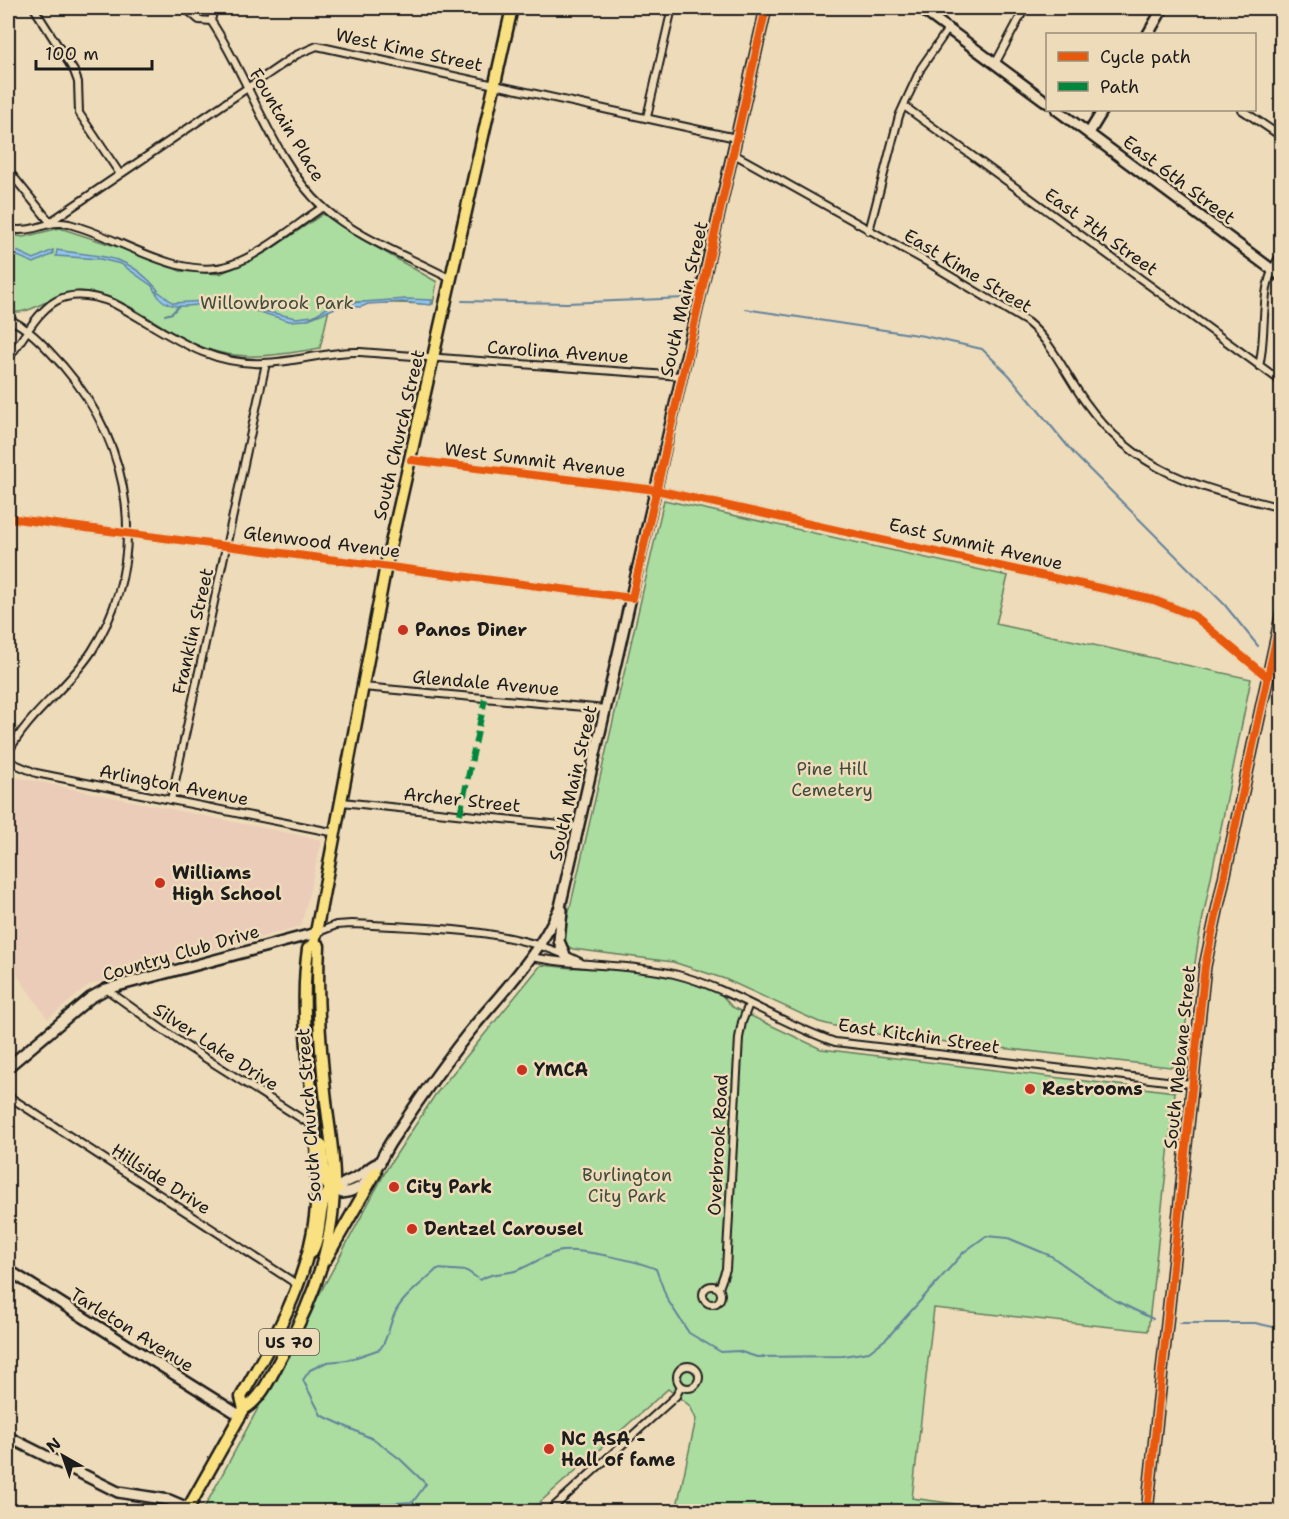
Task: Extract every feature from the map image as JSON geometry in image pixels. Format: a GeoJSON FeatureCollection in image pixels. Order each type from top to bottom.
{"type":"FeatureCollection","features":[{"type":"Feature","properties":{"kind":"main road","name":"South Church Street"},"geometry":{"type":"LineString","coordinates":[[243,1412],[241,1396],[263,1359],[299,1285],[307,1259],[315,1217],[317,1177],[303,1008],[308,949],[315,938],[386,566],[512,8]]}},
{"type":"Feature","properties":{"kind":"main road","name":"South Church Street"},"geometry":{"type":"LineString","coordinates":[[187,1510],[243,1412],[255,1403],[290,1341],[322,1267],[334,1189],[318,1021],[316,976],[319,946],[315,938]]}},
{"type":"Feature","properties":{"kind":"main road"},"geometry":{"type":"LineString","coordinates":[[307,1259],[318,1243],[326,1197],[334,1189],[325,1182],[322,1146],[314,1140]]}},
{"type":"Feature","properties":{"kind":"main road"},"geometry":{"type":"LineString","coordinates":[[322,1267],[378,1167]]}},
{"type":"Feature","properties":{"kind":"street"},"geometry":{"type":"LineString","coordinates":[[34,8],[74,71],[78,81],[79,113],[120,174]]}},
{"type":"Feature","properties":{"kind":"street"},"geometry":{"type":"LineString","coordinates":[[185,8],[199,20],[210,21],[214,8]]}},
{"type":"Feature","properties":{"kind":"street"},"geometry":{"type":"LineString","coordinates":[[647,117],[672,8]]}},
{"type":"Feature","properties":{"kind":"street","name":"South Main Street"},"geometry":{"type":"LineString","coordinates":[[334,1189],[342,1193],[350,1192],[378,1167],[425,1091],[542,945],[563,898],[766,8]]}},
{"type":"Feature","properties":{"kind":"street"},"geometry":{"type":"LineString","coordinates":[[920,8],[1046,102]]}},
{"type":"Feature","properties":{"kind":"street"},"geometry":{"type":"LineString","coordinates":[[995,64],[1025,8]]}},
{"type":"Feature","properties":{"kind":"street"},"geometry":{"type":"LineString","coordinates":[[1149,33],[1163,8]]}},
{"type":"Feature","properties":{"kind":"street","name":"Fountain Place"},"geometry":{"type":"LineString","coordinates":[[210,21],[293,170],[323,207],[374,239],[451,279]]}},
{"type":"Feature","properties":{"kind":"street"},"geometry":{"type":"LineString","coordinates":[[869,231],[893,132],[921,68],[948,29]]}},
{"type":"Feature","properties":{"kind":"street","name":"West Kime Street"},"geometry":{"type":"LineString","coordinates":[[51,222],[304,50],[317,46],[736,138]]}},
{"type":"Feature","properties":{"kind":"street","name":"East 7th Street"},"geometry":{"type":"LineString","coordinates":[[904,106],[1281,382]]}},
{"type":"Feature","properties":{"kind":"street","name":"East 6th Street"},"geometry":{"type":"LineString","coordinates":[[1058,111],[1281,277]]}},
{"type":"Feature","properties":{"kind":"street"},"geometry":{"type":"LineString","coordinates":[[1089,133],[1102,111]]}},
{"type":"Feature","properties":{"kind":"street"},"geometry":{"type":"LineString","coordinates":[[1243,111],[1281,137]]}},
{"type":"Feature","properties":{"kind":"street","name":"East Kime Street"},"geometry":{"type":"LineString","coordinates":[[732,153],[1007,308],[1040,333],[1096,418],[1132,452],[1154,467],[1186,482],[1281,508]]}},
{"type":"Feature","properties":{"kind":"street"},"geometry":{"type":"LineString","coordinates":[[8,170],[51,222]]}},
{"type":"Feature","properties":{"kind":"street"},"geometry":{"type":"LineString","coordinates":[[8,229],[29,231],[51,222],[68,224],[182,267],[219,268],[243,260],[323,207]]}},
{"type":"Feature","properties":{"kind":"street"},"geometry":{"type":"LineString","coordinates":[[1259,366],[1271,269],[1281,254]]}},
{"type":"Feature","properties":{"kind":"street","name":"Carolina Avenue"},"geometry":{"type":"LineString","coordinates":[[8,359],[42,310],[60,298],[73,294],[99,297],[133,313],[187,347],[211,357],[236,363],[266,363],[341,352],[681,376]]}},
{"type":"Feature","properties":{"kind":"street"},"geometry":{"type":"LineString","coordinates":[[8,320],[28,332],[77,382],[106,430],[121,475],[126,534],[118,588],[92,651],[26,726],[8,753]]}},
{"type":"Feature","properties":{"kind":"street","name":"Franklin Street"},"geometry":{"type":"LineString","coordinates":[[171,800],[266,363]]}},
{"type":"Feature","properties":{"kind":"street","name":"West Summit Avenue"},"geometry":{"type":"LineString","coordinates":[[411,460],[656,490]]}},
{"type":"Feature","properties":{"kind":"street","name":"East Summit Avenue"},"geometry":{"type":"LineString","coordinates":[[656,490],[1154,600],[1199,619],[1267,677]]}},
{"type":"Feature","properties":{"kind":"street","name":"Glenwood Avenue"},"geometry":{"type":"LineString","coordinates":[[8,518],[632,598]]}},
{"type":"Feature","properties":{"kind":"street","name":"South Mebane Street"},"geometry":{"type":"LineString","coordinates":[[1147,1512],[1205,966],[1281,612]]}},
{"type":"Feature","properties":{"kind":"street","name":"Glendale Avenue"},"geometry":{"type":"LineString","coordinates":[[363,687],[607,709]]}},
{"type":"Feature","properties":{"kind":"street","name":"Arlington Avenue"},"geometry":{"type":"LineString","coordinates":[[8,761],[36,773],[336,833]]}},
{"type":"Feature","properties":{"kind":"street","name":"Archer Street"},"geometry":{"type":"LineString","coordinates":[[342,802],[580,827]]}},
{"type":"Feature","properties":{"kind":"street"},"geometry":{"type":"LineString","coordinates":[[563,898],[559,941],[565,955]]}},
{"type":"Feature","properties":{"kind":"street","name":"East Kitchin Street"},"geometry":{"type":"LineString","coordinates":[[315,938],[336,925],[395,926],[478,933],[542,945],[583,964]]}},
{"type":"Feature","properties":{"kind":"street","name":"Country Club Drive"},"geometry":{"type":"LineString","coordinates":[[8,1067],[90,998],[106,989],[315,938]]}},
{"type":"Feature","properties":{"kind":"street","name":"East Kitchin Street"},"geometry":{"type":"LineString","coordinates":[[532,957],[559,963],[674,974],[716,987],[791,1026],[835,1042],[1192,1084]]}},
{"type":"Feature","properties":{"kind":"street","name":"Silver Lake Drive"},"geometry":{"type":"LineString","coordinates":[[106,989],[180,1042],[313,1126]]}},
{"type":"Feature","properties":{"kind":"street","name":"Overbrook Road"},"geometry":{"type":"LineString","coordinates":[[719,1288],[726,1269],[739,1038],[749,1004]]}},
{"type":"Feature","properties":{"kind":"street","name":"Hillside Drive"},"geometry":{"type":"LineString","coordinates":[[8,1096],[299,1285]]}},
{"type":"Feature","properties":{"kind":"street","name":"Tarleton Avenue"},"geometry":{"type":"LineString","coordinates":[[8,1270],[243,1412]]}},
{"type":"Feature","properties":{"kind":"street"},"geometry":{"type":"LineString","coordinates":[[548,1512],[676,1396],[681,1386]]}},
{"type":"Feature","properties":{"kind":"street"},"geometry":{"type":"LineString","coordinates":[[8,1437],[118,1492],[169,1500],[187,1510]]}},
{"type":"Feature","properties":{"kind":"shaded area","name":"Williams High School"},"geometry":{"type":"Polygon","coordinates":[[[15,777],[322,840],[301,926],[89,985],[48,1019],[8,962],[8,778],[15,777]]]}},
{"type":"Feature","properties":{"kind":"green space","name":"Willowbrook Park"},"geometry":{"type":"Polygon","coordinates":[[[323,214],[437,282],[433,304],[355,302],[329,309],[320,348],[267,356],[233,355],[199,346],[115,299],[89,292],[66,293],[29,310],[8,312],[8,234],[23,237],[60,228],[145,256],[180,271],[220,274],[268,251],[323,214]]]}},
{"type":"Feature","properties":{"kind":"green space","name":"Pine Hill Cemetery"},"geometry":{"type":"Polygon","coordinates":[[[664,500],[1008,576],[996,624],[1251,679],[1199,937],[1179,1068],[859,1032],[819,1022],[725,979],[673,962],[573,949],[565,945],[563,938],[664,500]]]}},
{"type":"Feature","properties":{"kind":"green space","name":"Burlington City Park"},"geometry":{"type":"Polygon","coordinates":[[[541,965],[572,968],[581,966],[675,976],[715,987],[732,1007],[821,1049],[1175,1092],[1148,1331],[934,1308],[912,1498],[1007,1511],[676,1511],[696,1419],[690,1406],[668,1389],[530,1511],[202,1512],[388,1167],[435,1095],[541,965]]]}},
{"type":"Feature","properties":{"kind":"water"},"geometry":{"type":"Polygon","coordinates":[[[8,247],[34,259],[53,250],[53,254],[34,263],[8,252],[8,247]]]}},
{"type":"Feature","properties":{"kind":"water"},"geometry":{"type":"Polygon","coordinates":[[[57,250],[112,258],[123,262],[135,268],[158,290],[155,292],[152,286],[121,264],[100,259],[56,256],[57,250]]]}},
{"type":"Feature","properties":{"kind":"water"},"geometry":{"type":"Polygon","coordinates":[[[159,292],[173,303],[221,300],[235,302],[174,306],[161,300],[156,293],[159,292]]]}},
{"type":"Feature","properties":{"kind":"water"},"geometry":{"type":"Polygon","coordinates":[[[406,299],[432,300],[431,305],[402,302],[368,304],[361,307],[340,306],[306,320],[289,321],[236,305],[296,318],[313,316],[334,304],[406,299]]]}},
{"type":"Feature","properties":{"kind":"waterway"},"geometry":{"type":"LineString","coordinates":[[462,301],[567,303],[685,298]]}},
{"type":"Feature","properties":{"kind":"waterway"},"geometry":{"type":"LineString","coordinates":[[165,315],[172,313],[179,306]]}},
{"type":"Feature","properties":{"kind":"waterway"},"geometry":{"type":"LineString","coordinates":[[745,309],[924,336],[982,349],[1009,375],[1075,455],[1224,604],[1258,646]]}},
{"type":"Feature","properties":{"kind":"waterway"},"geometry":{"type":"LineString","coordinates":[[348,1512],[360,1505],[413,1502],[426,1484],[400,1459],[375,1440],[321,1415],[303,1380],[310,1370],[327,1362],[348,1360],[380,1349],[398,1307],[437,1269],[467,1271],[480,1280],[494,1274],[515,1271],[557,1252],[578,1251],[622,1259],[656,1269],[667,1299],[689,1333],[721,1352],[738,1351],[757,1357],[843,1356],[869,1352],[887,1338],[964,1252],[986,1236],[1008,1238],[1051,1256],[1114,1300],[1153,1319]]}},
{"type":"Feature","properties":{"kind":"waterway"},"geometry":{"type":"LineString","coordinates":[[1180,1323],[1255,1323],[1282,1329]]}},
{"type":"Feature","properties":{"kind":"marked path"},"geometry":{"type":"LineString","coordinates":[[460,814],[485,699]]}},
{"type":"Feature","properties":{"kind":"cycle path"},"geometry":{"type":"LineString","coordinates":[[8,518],[632,598],[766,8]]}},
{"type":"Feature","properties":{"kind":"cycle path"},"geometry":{"type":"LineString","coordinates":[[411,460],[656,490],[1154,600],[1194,616],[1267,677]]}},
{"type":"Feature","properties":{"kind":"cycle path"},"geometry":{"type":"LineString","coordinates":[[1147,1512],[1205,966],[1282,612]]}},
{"type":"Feature","properties":{"kind":"place","name":"Panos Diner"},"geometry":{"type":"Point","coordinates":[403,630]}},
{"type":"Feature","properties":{"kind":"place","name":"Williams High School"},"geometry":{"type":"Point","coordinates":[160,883]}},
{"type":"Feature","properties":{"kind":"place","name":"YMCA"},"geometry":{"type":"Point","coordinates":[522,1070]}},
{"type":"Feature","properties":{"kind":"place","name":"Restrooms"},"geometry":{"type":"Point","coordinates":[1030,1089]}},
{"type":"Feature","properties":{"kind":"place","name":"City Park"},"geometry":{"type":"Point","coordinates":[394,1187]}},
{"type":"Feature","properties":{"kind":"place","name":"Dentzel Carousel"},"geometry":{"type":"Point","coordinates":[412,1229]}},
{"type":"Feature","properties":{"kind":"place","name":"NC ASA - Hall of fame"},"geometry":{"type":"Point","coordinates":[549,1449]}}]}
